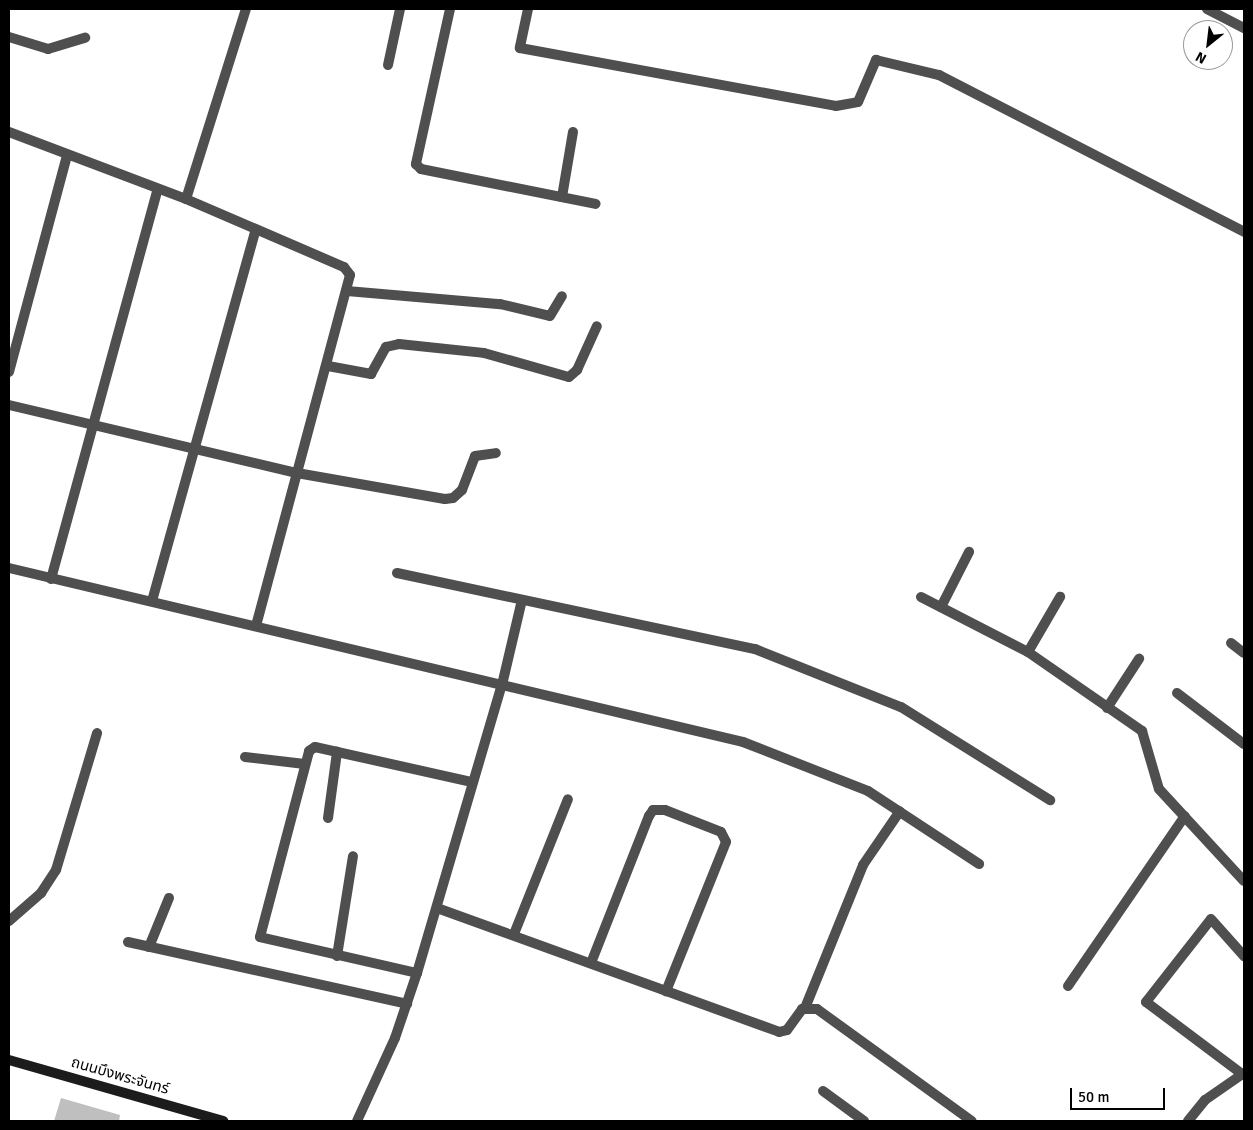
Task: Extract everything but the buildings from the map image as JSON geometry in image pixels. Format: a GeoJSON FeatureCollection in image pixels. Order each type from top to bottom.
{"type":"FeatureCollection","features":[{"type":"Feature","properties":{"kind":"street"},"geometry":{"type":"LineString","coordinates":[[186,199],[246,9]]}},
{"type":"Feature","properties":{"kind":"street"},"geometry":{"type":"LineString","coordinates":[[388,65],[400,9]]}},
{"type":"Feature","properties":{"kind":"street"},"geometry":{"type":"LineString","coordinates":[[450,9],[416,164],[421,169],[596,204]]}},
{"type":"Feature","properties":{"kind":"street"},"geometry":{"type":"LineString","coordinates":[[528,9],[520,48],[836,106],[858,102],[876,60],[939,75],[1244,232]]}},
{"type":"Feature","properties":{"kind":"street"},"geometry":{"type":"LineString","coordinates":[[1207,9],[1244,28]]}},
{"type":"Feature","properties":{"kind":"street"},"geometry":{"type":"LineString","coordinates":[[9,37],[48,48],[85,38]]}},
{"type":"Feature","properties":{"kind":"street"},"geometry":{"type":"LineString","coordinates":[[9,132],[67,156],[186,199],[255,232],[344,267],[350,275],[328,366],[256,625]]}},
{"type":"Feature","properties":{"kind":"street"},"geometry":{"type":"LineString","coordinates":[[562,197],[572,132]]}},
{"type":"Feature","properties":{"kind":"street"},"geometry":{"type":"LineString","coordinates":[[9,372],[67,156]]}},
{"type":"Feature","properties":{"kind":"street"},"geometry":{"type":"LineString","coordinates":[[51,579],[158,188]]}},
{"type":"Feature","properties":{"kind":"street"},"geometry":{"type":"LineString","coordinates":[[152,601],[255,232]]}},
{"type":"Feature","properties":{"kind":"street"},"geometry":{"type":"LineString","coordinates":[[347,291],[500,304],[550,316],[562,296]]}},
{"type":"Feature","properties":{"kind":"street"},"geometry":{"type":"LineString","coordinates":[[328,366],[371,374],[386,348],[399,344],[484,353],[569,377],[577,370],[597,326]]}},
{"type":"Feature","properties":{"kind":"street"},"geometry":{"type":"LineString","coordinates":[[9,405],[297,473],[453,498],[462,490],[475,456],[496,453]]}},
{"type":"Feature","properties":{"kind":"street"},"geometry":{"type":"LineString","coordinates":[[941,607],[969,552]]}},
{"type":"Feature","properties":{"kind":"street"},"geometry":{"type":"LineString","coordinates":[[9,568],[744,742],[868,791],[979,864]]}},
{"type":"Feature","properties":{"kind":"street"},"geometry":{"type":"LineString","coordinates":[[397,573],[754,650],[901,707],[1050,800]]}},
{"type":"Feature","properties":{"kind":"street"},"geometry":{"type":"LineString","coordinates":[[921,597],[1028,652],[1142,731],[1159,789],[1244,881]]}},
{"type":"Feature","properties":{"kind":"street"},"geometry":{"type":"LineString","coordinates":[[1028,652],[1060,597]]}},
{"type":"Feature","properties":{"kind":"street"},"geometry":{"type":"LineString","coordinates":[[357,1121],[407,1004],[417,973],[502,685],[522,600]]}},
{"type":"Feature","properties":{"kind":"street"},"geometry":{"type":"LineString","coordinates":[[1231,643],[1244,653]]}},
{"type":"Feature","properties":{"kind":"street"},"geometry":{"type":"LineString","coordinates":[[1107,708],[1139,659]]}},
{"type":"Feature","properties":{"kind":"street"},"geometry":{"type":"LineString","coordinates":[[1177,693],[1244,744]]}},
{"type":"Feature","properties":{"kind":"street"},"geometry":{"type":"LineString","coordinates":[[9,921],[41,893],[56,870],[97,732]]}},
{"type":"Feature","properties":{"kind":"street"},"geometry":{"type":"LineString","coordinates":[[417,973],[265,940],[258,933],[305,764],[311,748],[472,782]]}},
{"type":"Feature","properties":{"kind":"street"},"geometry":{"type":"LineString","coordinates":[[328,818],[337,752]]}},
{"type":"Feature","properties":{"kind":"street"},"geometry":{"type":"LineString","coordinates":[[245,757],[305,764]]}},
{"type":"Feature","properties":{"kind":"street"},"geometry":{"type":"LineString","coordinates":[[514,934],[568,799]]}},
{"type":"Feature","properties":{"kind":"street"},"geometry":{"type":"LineString","coordinates":[[591,963],[649,816],[653,810],[665,810],[720,832],[726,842],[666,991]]}},
{"type":"Feature","properties":{"kind":"street"},"geometry":{"type":"LineString","coordinates":[[437,908],[514,934],[779,1032],[805,1008],[863,865],[900,811]]}},
{"type":"Feature","properties":{"kind":"street"},"geometry":{"type":"LineString","coordinates":[[1068,986],[1185,816]]}},
{"type":"Feature","properties":{"kind":"street"},"geometry":{"type":"LineString","coordinates":[[337,956],[354,856]]}},
{"type":"Feature","properties":{"kind":"street"},"geometry":{"type":"LineString","coordinates":[[149,947],[169,898]]}},
{"type":"Feature","properties":{"kind":"street"},"geometry":{"type":"LineString","coordinates":[[1188,1121],[1205,1100],[1243,1073],[1146,1002],[1211,919],[1244,956]]}},
{"type":"Feature","properties":{"kind":"street"},"geometry":{"type":"LineString","coordinates":[[128,942],[407,1004]]}},
{"type":"Feature","properties":{"kind":"street"},"geometry":{"type":"LineString","coordinates":[[805,1008],[817,1008],[972,1121]]}},
{"type":"Feature","properties":{"kind":"street","name":"ถนนบึงพระจันทร์"},"geometry":{"type":"LineString","coordinates":[[9,1060],[224,1121]]}},
{"type":"Feature","properties":{"kind":"street"},"geometry":{"type":"LineString","coordinates":[[823,1091],[864,1121]]}}]}
